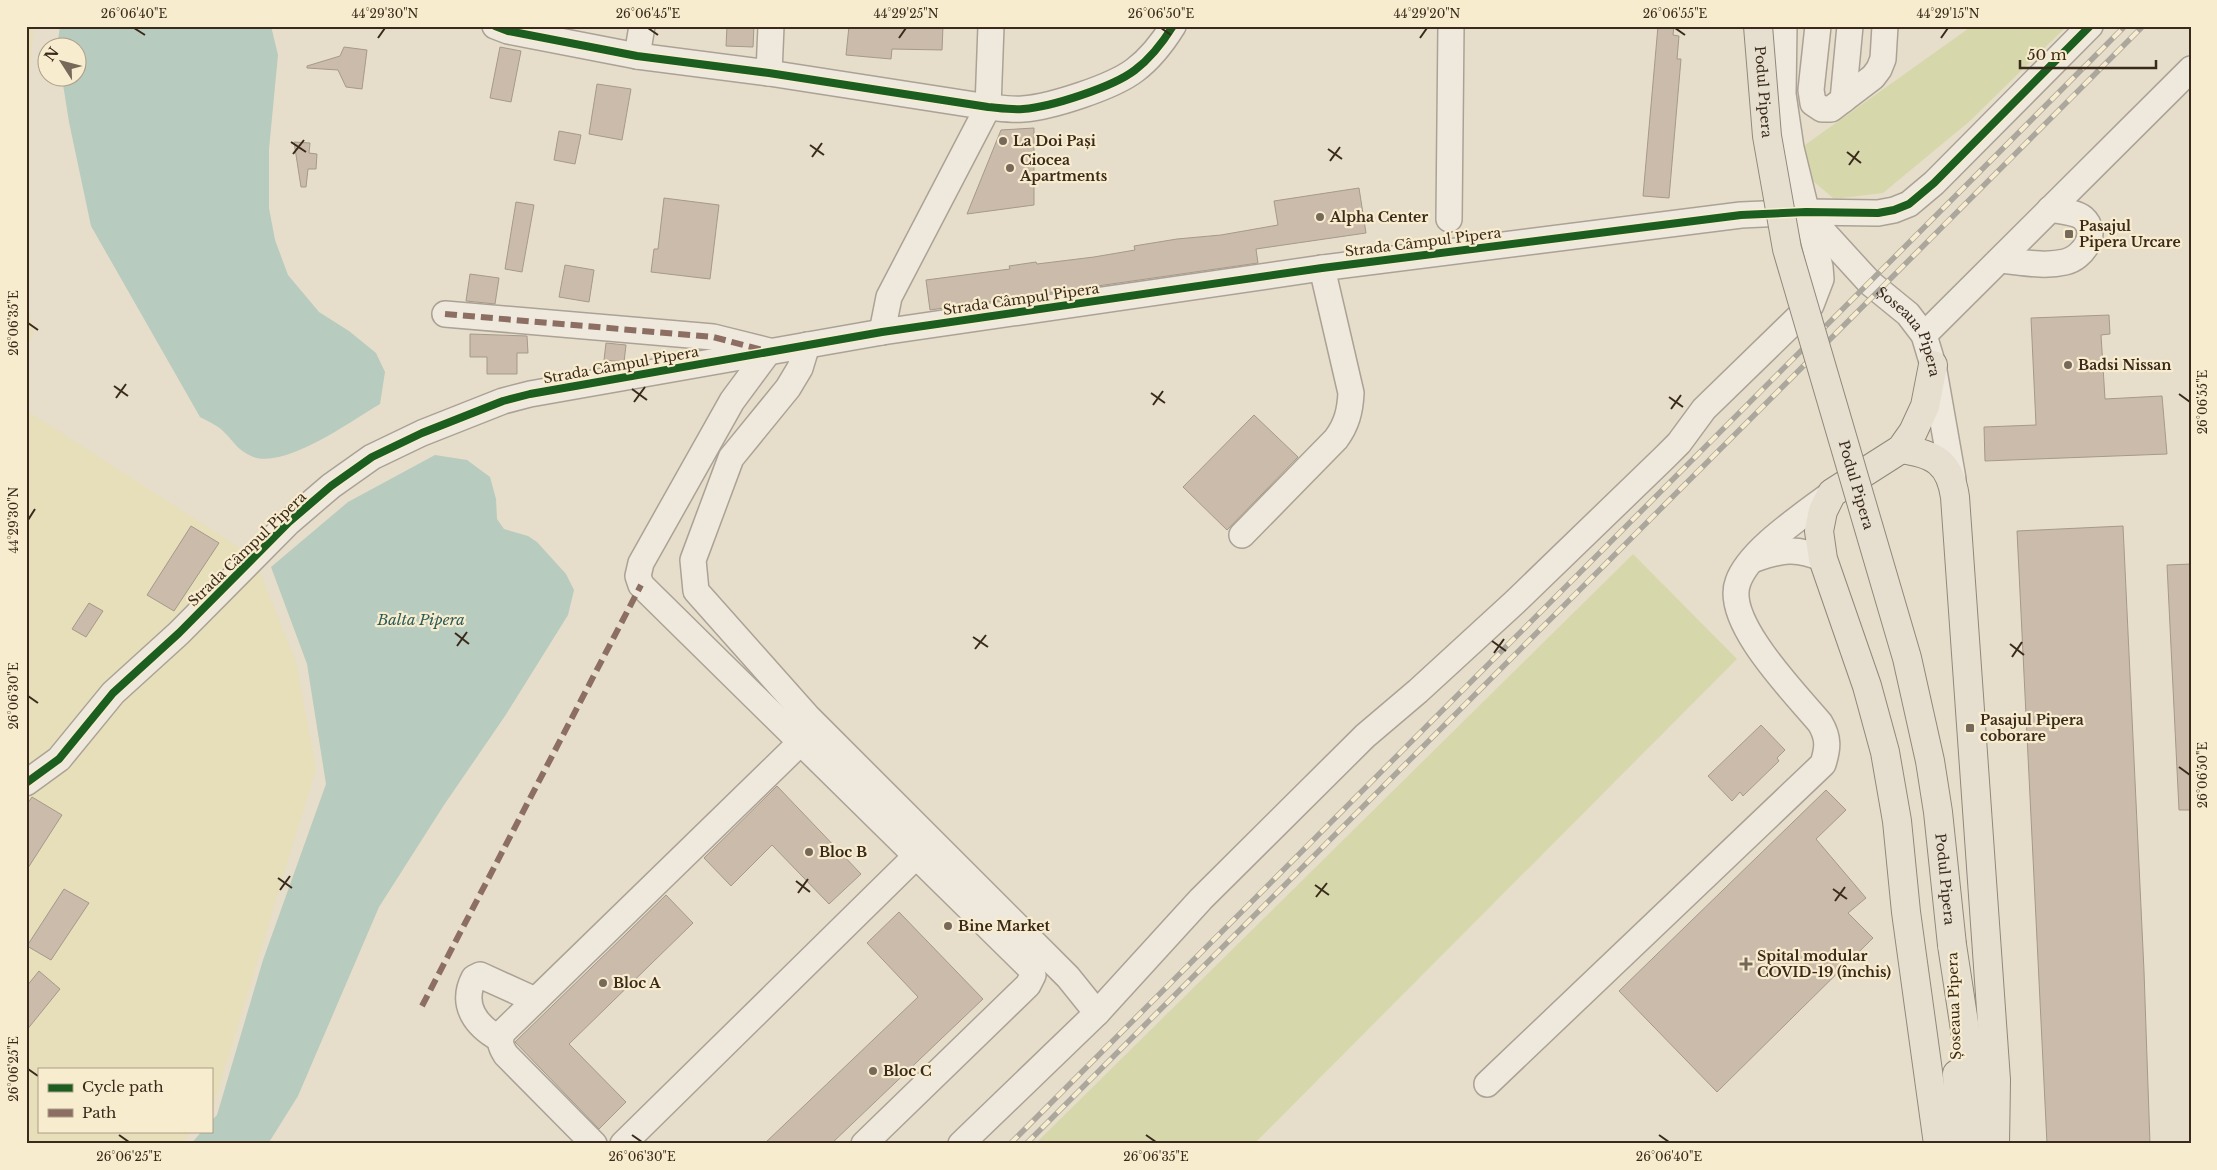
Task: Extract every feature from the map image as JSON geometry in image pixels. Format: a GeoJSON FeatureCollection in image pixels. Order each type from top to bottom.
{"type":"FeatureCollection","features":[{"type":"Feature","properties":{"kind":"main road","name":"Podul Pipera"},"geometry":{"type":"LineString","coordinates":[[1758,26],[1767,136],[1787,249],[1907,658],[1921,713],[1938,812],[1952,945]]}},
{"type":"Feature","properties":{"kind":"main road"},"geometry":{"type":"LineString","coordinates":[[1933,365],[1925,406],[1914,432],[1901,448],[1832,493],[1820,521],[1820,543],[1823,559],[1867,686],[1885,752],[1897,821],[1906,912],[1938,1144]]}},
{"type":"Feature","properties":{"kind":"main road"},"geometry":{"type":"LineString","coordinates":[[1901,448],[1933,458],[1947,470],[1953,479],[1996,1080],[1995,1144]]}},
{"type":"Feature","properties":{"kind":"main road","name":"Șoseaua Pipera"},"geometry":{"type":"LineString","coordinates":[[1952,945],[1960,1144]]}},
{"type":"Feature","properties":{"kind":"main road","name":"Șoseaua Pipera"},"geometry":{"type":"LineString","coordinates":[[1952,945],[1983,1144]]}},
{"type":"Feature","properties":{"kind":"street"},"geometry":{"type":"LineString","coordinates":[[495,26],[508,31],[637,56],[769,73],[988,108],[1022,109],[1056,103],[1102,87],[1135,71],[1160,46],[1173,26]]}},
{"type":"Feature","properties":{"kind":"street"},"geometry":{"type":"LineString","coordinates":[[637,56],[642,26]]}},
{"type":"Feature","properties":{"kind":"street"},"geometry":{"type":"LineString","coordinates":[[769,73],[771,26]]}},
{"type":"Feature","properties":{"kind":"street"},"geometry":{"type":"LineString","coordinates":[[882,332],[889,297],[988,108],[991,26]]}},
{"type":"Feature","properties":{"kind":"street"},"geometry":{"type":"LineString","coordinates":[[1449,219],[1451,26]]}},
{"type":"Feature","properties":{"kind":"street"},"geometry":{"type":"LineString","coordinates":[[961,1144],[1097,1013],[1201,899],[1358,743],[1515,602],[1679,444],[1704,409],[1811,305],[1821,279],[1820,267],[1791,148],[1783,94],[1784,26]]}},
{"type":"Feature","properties":{"kind":"street"},"geometry":{"type":"LineString","coordinates":[[1818,26],[1811,90],[1813,102],[1822,110],[1832,109],[1873,77],[1883,59],[1885,26]]}},
{"type":"Feature","properties":{"kind":"street"},"geometry":{"type":"LineString","coordinates":[[1843,100],[1850,26]]}},
{"type":"Feature","properties":{"kind":"street","name":"Strada Câmpul Pipera"},"geometry":{"type":"LineString","coordinates":[[26,784],[59,759],[113,693],[179,633],[289,522],[331,486],[372,457],[422,433],[503,401],[530,394],[882,332],[1322,268],[1740,215],[1894,210],[1909,204],[1934,183],[2090,26]]}},
{"type":"Feature","properties":{"kind":"street"},"geometry":{"type":"LineString","coordinates":[[1924,335],[2191,69]]}},
{"type":"Feature","properties":{"kind":"street"},"geometry":{"type":"LineString","coordinates":[[2000,260],[2051,264],[2073,260],[2082,252],[2088,245],[2088,224],[2082,217],[2050,210]]}},
{"type":"Feature","properties":{"kind":"street","name":"Șoseaua Pipera"},"geometry":{"type":"LineString","coordinates":[[1806,212],[1870,283],[1908,314],[1924,335],[1933,365],[1953,479]]}},
{"type":"Feature","properties":{"kind":"street"},"geometry":{"type":"LineString","coordinates":[[1242,535],[1336,439],[1346,423],[1350,412],[1351,393],[1322,268]]}},
{"type":"Feature","properties":{"kind":"street"},"geometry":{"type":"LineString","coordinates":[[445,314],[713,337],[769,351],[732,401],[641,563],[638,576],[641,585],[915,857],[1029,967],[1033,975],[1028,986],[864,1144]]}},
{"type":"Feature","properties":{"kind":"street"},"geometry":{"type":"LineString","coordinates":[[807,345],[800,368],[788,388],[731,458],[694,560],[696,591],[808,717],[1068,977],[1097,1013]]}},
{"type":"Feature","properties":{"kind":"street"},"geometry":{"type":"LineString","coordinates":[[1487,1084],[1823,764],[1828,736],[1820,723],[1755,645],[1737,609],[1737,583],[1752,560],[1773,540],[1832,493]]}},
{"type":"Feature","properties":{"kind":"street"},"geometry":{"type":"LineString","coordinates":[[1752,560],[1774,553],[1792,551],[1810,553],[1823,559]]}},
{"type":"Feature","properties":{"kind":"street"},"geometry":{"type":"LineString","coordinates":[[594,1144],[506,1055],[501,1047],[500,1039],[503,1032],[801,742]]}},
{"type":"Feature","properties":{"kind":"street"},"geometry":{"type":"LineString","coordinates":[[623,1144],[915,857]]}},
{"type":"Feature","properties":{"kind":"street"},"geometry":{"type":"LineString","coordinates":[[500,1039],[484,1031],[476,1021],[469,1004],[470,987],[474,978],[480,976],[535,1000]]}},
{"type":"Feature","properties":{"kind":"shaded area"},"geometry":{"type":"Polygon","coordinates":[[[26,26],[34,26],[26,114],[26,26]]]}},
{"type":"Feature","properties":{"kind":"shaded area"},"geometry":{"type":"Polygon","coordinates":[[[26,295],[34,335],[26,345],[26,295]]]}},
{"type":"Feature","properties":{"kind":"shaded area"},"geometry":{"type":"Polygon","coordinates":[[[26,410],[254,557],[296,662],[316,769],[212,1108],[212,1068],[38,1068],[38,1132],[191,1132],[181,1144],[26,1144],[26,410]]]}},
{"type":"Feature","properties":{"kind":"green space"},"geometry":{"type":"Polygon","coordinates":[[[1972,26],[2067,26],[1970,121],[1883,193],[1834,199],[1813,181],[1802,147],[1972,26]]]}},
{"type":"Feature","properties":{"kind":"green space"},"geometry":{"type":"Polygon","coordinates":[[[1633,554],[1737,659],[1254,1144],[1035,1144],[1633,554]]]}},
{"type":"Feature","properties":{"kind":"water"},"geometry":{"type":"Polygon","coordinates":[[[60,26],[271,26],[278,55],[269,149],[269,208],[275,240],[288,275],[319,312],[349,331],[376,353],[385,372],[380,404],[317,442],[281,457],[265,459],[251,456],[238,448],[221,429],[200,417],[91,226],[64,88],[88,88],[88,38],[58,38],[60,26]]]}},
{"type":"Feature","properties":{"kind":"water","name":"Balta Pipera"},"geometry":{"type":"Polygon","coordinates":[[[435,455],[467,460],[490,477],[496,499],[497,519],[504,529],[528,536],[537,542],[566,574],[574,590],[568,615],[505,716],[444,805],[379,907],[298,1096],[268,1144],[191,1144],[201,1132],[212,1132],[212,1120],[217,1115],[263,960],[326,784],[307,664],[271,567],[348,502],[435,455]]]}},
{"type":"Feature","properties":{"kind":"building"},"geometry":{"type":"Polygon","coordinates":[[[727,26],[754,26],[753,47],[726,46],[727,26]]]}},
{"type":"Feature","properties":{"kind":"building"},"geometry":{"type":"Polygon","coordinates":[[[849,26],[943,26],[942,50],[892,49],[891,59],[846,55],[849,26]]]}},
{"type":"Feature","properties":{"kind":"building"},"geometry":{"type":"Polygon","coordinates":[[[1658,26],[1674,26],[1673,35],[1679,36],[1677,59],[1681,59],[1669,198],[1643,196],[1658,26]]]}},
{"type":"Feature","properties":{"kind":"building"},"geometry":{"type":"Polygon","coordinates":[[[344,47],[367,50],[362,89],[346,87],[338,70],[307,68],[307,66],[340,56],[344,47]]]}},
{"type":"Feature","properties":{"kind":"building"},"geometry":{"type":"Polygon","coordinates":[[[500,47],[521,51],[511,102],[490,98],[500,47]]]}},
{"type":"Feature","properties":{"kind":"building"},"geometry":{"type":"Polygon","coordinates":[[[597,84],[631,89],[622,140],[589,134],[597,84]]]}},
{"type":"Feature","properties":{"kind":"building","name":"Ciocea Apartments"},"geometry":{"type":"Polygon","coordinates":[[[1034,128],[1034,205],[967,214],[1001,130],[1034,128]]]}},
{"type":"Feature","properties":{"kind":"building"},"geometry":{"type":"Polygon","coordinates":[[[559,131],[581,135],[575,164],[554,160],[559,131]]]}},
{"type":"Feature","properties":{"kind":"building"},"geometry":{"type":"Polygon","coordinates":[[[294,142],[310,143],[309,153],[317,154],[316,169],[308,169],[306,187],[301,187],[294,142]]]}},
{"type":"Feature","properties":{"kind":"building"},"geometry":{"type":"Polygon","coordinates":[[[1359,188],[1366,233],[1256,249],[1258,263],[930,310],[926,280],[1010,269],[1009,266],[1036,262],[1037,264],[1094,257],[1135,250],[1134,246],[1177,239],[1221,235],[1278,225],[1274,201],[1359,188]]]}},
{"type":"Feature","properties":{"kind":"building"},"geometry":{"type":"Polygon","coordinates":[[[664,198],[719,205],[710,279],[651,272],[654,249],[658,249],[664,198]]]}},
{"type":"Feature","properties":{"kind":"building"},"geometry":{"type":"Polygon","coordinates":[[[516,202],[534,205],[522,272],[505,269],[516,202]]]}},
{"type":"Feature","properties":{"kind":"building"},"geometry":{"type":"Polygon","coordinates":[[[565,265],[594,270],[589,302],[559,297],[565,265]]]}},
{"type":"Feature","properties":{"kind":"building"},"geometry":{"type":"Polygon","coordinates":[[[470,274],[499,278],[495,304],[466,301],[470,274]]]}},
{"type":"Feature","properties":{"kind":"building","name":"Badsi Nissan"},"geometry":{"type":"Polygon","coordinates":[[[2109,315],[2110,334],[2101,335],[2105,399],[2162,396],[2167,454],[1985,461],[1984,427],[2036,425],[2031,318],[2109,315]]]}},
{"type":"Feature","properties":{"kind":"building"},"geometry":{"type":"Polygon","coordinates":[[[470,334],[527,336],[528,353],[517,353],[517,374],[487,374],[487,357],[470,357],[470,334]]]}},
{"type":"Feature","properties":{"kind":"building"},"geometry":{"type":"Polygon","coordinates":[[[606,343],[626,345],[624,362],[604,360],[606,343]]]}},
{"type":"Feature","properties":{"kind":"building"},"geometry":{"type":"Polygon","coordinates":[[[1254,415],[1298,457],[1227,530],[1183,487],[1254,415]]]}},
{"type":"Feature","properties":{"kind":"building"},"geometry":{"type":"Polygon","coordinates":[[[191,526],[219,543],[174,611],[147,595],[191,526]]]}},
{"type":"Feature","properties":{"kind":"building"},"geometry":{"type":"Polygon","coordinates":[[[2123,526],[2144,971],[2150,1144],[2047,1144],[2017,531],[2123,526]]]}},
{"type":"Feature","properties":{"kind":"building"},"geometry":{"type":"Polygon","coordinates":[[[2191,564],[2191,810],[2179,810],[2167,565],[2191,564]]]}},
{"type":"Feature","properties":{"kind":"building"},"geometry":{"type":"Polygon","coordinates":[[[89,603],[103,611],[86,637],[72,629],[89,603]]]}},
{"type":"Feature","properties":{"kind":"building"},"geometry":{"type":"Polygon","coordinates":[[[1761,725],[1785,750],[1777,758],[1779,761],[1743,796],[1740,792],[1732,801],[1708,776],[1761,725]]]}},
{"type":"Feature","properties":{"kind":"building","name":"Bloc B"},"geometry":{"type":"Polygon","coordinates":[[[777,786],[861,874],[829,904],[772,845],[731,886],[704,858],[777,786]]]}},
{"type":"Feature","properties":{"kind":"building","name":"Spital modular COVID-19 (închis)"},"geometry":{"type":"Polygon","coordinates":[[[1826,790],[1846,810],[1816,839],[1866,898],[1848,913],[1873,938],[1717,1092],[1619,991],[1826,790]]]}},
{"type":"Feature","properties":{"kind":"building"},"geometry":{"type":"Polygon","coordinates":[[[32,797],[62,815],[26,871],[26,806],[32,797]]]}},
{"type":"Feature","properties":{"kind":"building"},"geometry":{"type":"Polygon","coordinates":[[[64,889],[89,903],[51,960],[27,946],[64,889]]]}},
{"type":"Feature","properties":{"kind":"building","name":"Bloc A"},"geometry":{"type":"Polygon","coordinates":[[[666,895],[693,923],[569,1044],[626,1102],[599,1129],[515,1042],[666,895]]]}},
{"type":"Feature","properties":{"kind":"building","name":"Bloc C"},"geometry":{"type":"Polygon","coordinates":[[[899,912],[983,999],[831,1144],[764,1144],[918,997],[867,943],[899,912]]]}},
{"type":"Feature","properties":{"kind":"building"},"geometry":{"type":"Polygon","coordinates":[[[39,971],[60,989],[26,1031],[26,987],[39,971]]]}},
{"type":"Feature","properties":{"kind":"railway"},"geometry":{"type":"LineString","coordinates":[[1010,1144],[2125,26]]}},
{"type":"Feature","properties":{"kind":"railway"},"geometry":{"type":"LineString","coordinates":[[1026,1144],[2143,26]]}},
{"type":"Feature","properties":{"kind":"marked path"},"geometry":{"type":"LineString","coordinates":[[445,314],[713,337],[763,350]]}},
{"type":"Feature","properties":{"kind":"marked path"},"geometry":{"type":"LineString","coordinates":[[422,1006],[641,585]]}},
{"type":"Feature","properties":{"kind":"cycle path"},"geometry":{"type":"LineString","coordinates":[[495,26],[508,31],[637,56],[769,73],[988,107],[1014,109],[1035,107],[1065,100],[1112,83],[1141,65],[1161,44],[1173,26]]}},
{"type":"Feature","properties":{"kind":"cycle path"},"geometry":{"type":"LineString","coordinates":[[26,783],[59,759],[113,693],[179,633],[289,522],[331,486],[372,457],[422,433],[503,401],[530,394],[882,332],[1322,268],[1741,215],[1806,212],[1878,213],[1894,210],[1909,204],[1934,183],[2090,26]]}},
{"type":"Feature","properties":{"kind":"place","name":"La Doi Pași"},"geometry":{"type":"Point","coordinates":[1003,141]}},
{"type":"Feature","properties":{"kind":"place","name":"Ciocea Apartments"},"geometry":{"type":"Point","coordinates":[1010,168]}},
{"type":"Feature","properties":{"kind":"place","name":"Alpha Center"},"geometry":{"type":"Point","coordinates":[1320,217]}},
{"type":"Feature","properties":{"kind":"place","name":"Pasajul Pipera Urcare"},"geometry":{"type":"Point","coordinates":[2069,234]}},
{"type":"Feature","properties":{"kind":"place","name":"Badsi Nissan"},"geometry":{"type":"Point","coordinates":[2068,365]}},
{"type":"Feature","properties":{"kind":"place","name":"Pasajul Pipera coborare"},"geometry":{"type":"Point","coordinates":[1970,728]}},
{"type":"Feature","properties":{"kind":"place","name":"Bloc B"},"geometry":{"type":"Point","coordinates":[809,852]}},
{"type":"Feature","properties":{"kind":"place","name":"Bine Market"},"geometry":{"type":"Point","coordinates":[948,926]}},
{"type":"Feature","properties":{"kind":"place","name":"Spital modular COVID-19 (închis)"},"geometry":{"type":"Point","coordinates":[1746,964]}},
{"type":"Feature","properties":{"kind":"place","name":"Bloc A"},"geometry":{"type":"Point","coordinates":[603,983]}},
{"type":"Feature","properties":{"kind":"place","name":"Bloc C"},"geometry":{"type":"Point","coordinates":[873,1071]}}]}
